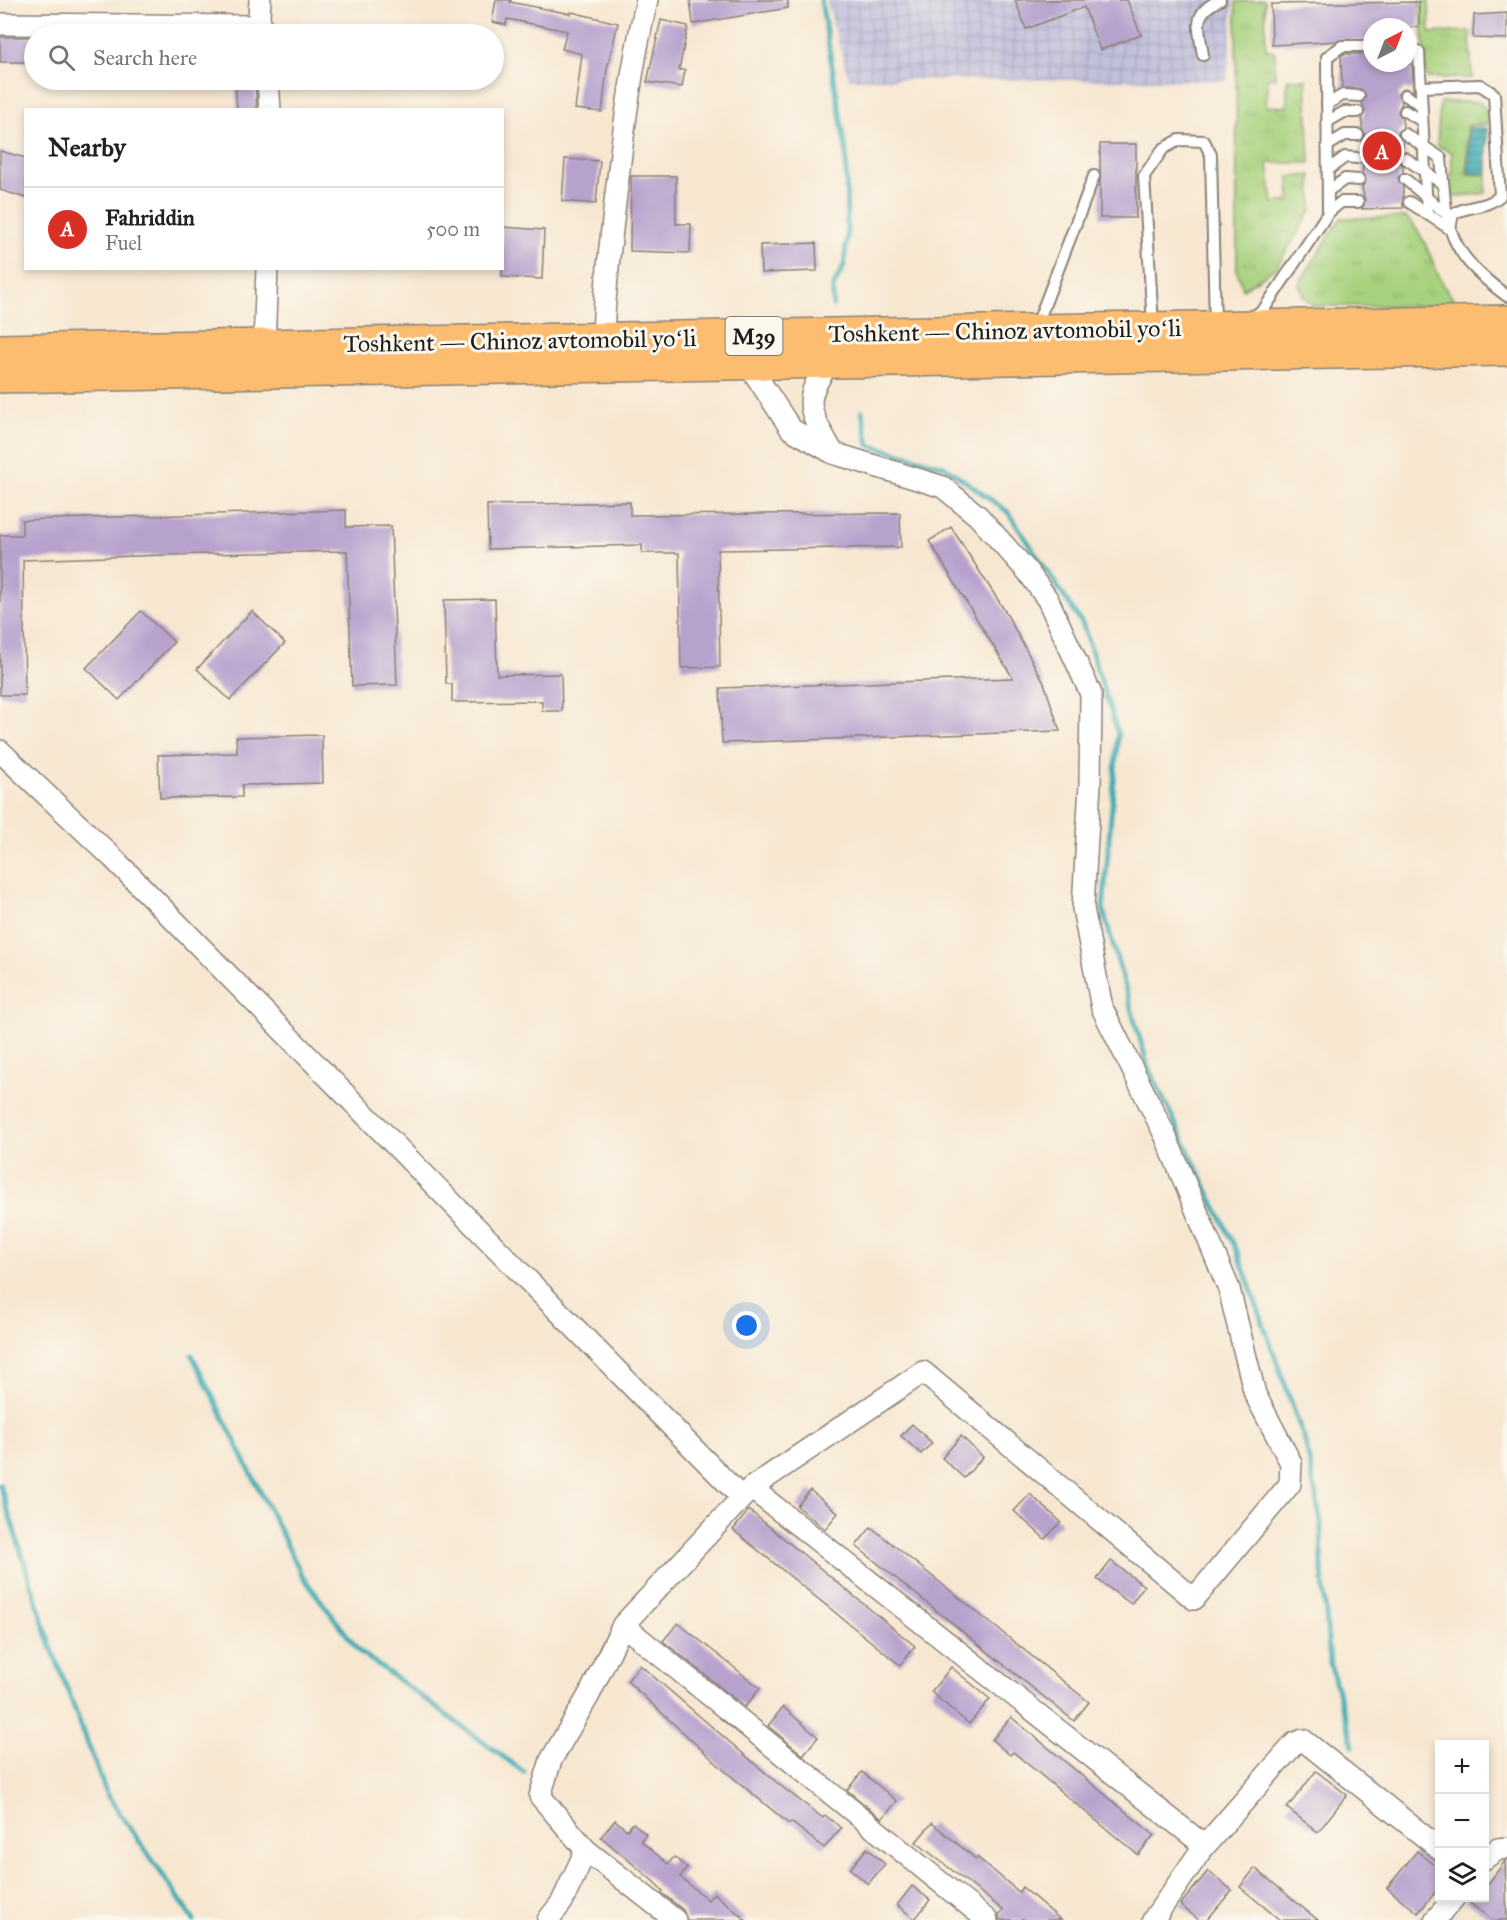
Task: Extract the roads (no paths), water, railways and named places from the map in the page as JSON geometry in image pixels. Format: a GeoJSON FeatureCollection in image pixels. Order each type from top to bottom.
{"type":"FeatureCollection","features":[{"type":"Feature","properties":{"kind":"highway","name":"Toshkent — Chinoz avtomobil yoʻli"},"geometry":{"type":"LineString","coordinates":[[0,376],[603,339],[1507,322]]}},
{"type":"Feature","properties":{"kind":"highway","name":"Toshkent — Chinoz avtomobil yoʻli"},"geometry":{"type":"LineString","coordinates":[[0,351],[264,346],[326,357],[747,362],[1507,349]]}},
{"type":"Feature","properties":{"kind":"highway"},"geometry":{"type":"LineString","coordinates":[[0,396],[43,375]]}},
{"type":"Feature","properties":{"kind":"street"},"geometry":{"type":"LineString","coordinates":[[260,0],[261,24]]}},
{"type":"Feature","properties":{"kind":"street"},"geometry":{"type":"LineString","coordinates":[[603,339],[605,295],[628,93],[647,0]]}},
{"type":"Feature","properties":{"kind":"street"},"geometry":{"type":"LineString","coordinates":[[0,24],[24,25]]}},
{"type":"Feature","properties":{"kind":"street"},"geometry":{"type":"LineString","coordinates":[[269,90],[270,108]]}},
{"type":"Feature","properties":{"kind":"street"},"geometry":{"type":"LineString","coordinates":[[264,346],[267,270]]}},
{"type":"Feature","properties":{"kind":"street"},"geometry":{"type":"LineString","coordinates":[[831,361],[814,383],[811,411],[833,453]]}},
{"type":"Feature","properties":{"kind":"street"},"geometry":{"type":"LineString","coordinates":[[675,1920],[586,1850],[540,1796],[551,1760],[589,1695],[623,1625],[746,1492],[923,1372],[1194,1599],[1290,1484],[1291,1463],[1255,1394],[1229,1289],[1165,1135],[1102,1008],[1083,908],[1090,785],[1091,694],[1048,600],[1028,572],[978,516],[943,487],[833,453],[791,429],[747,362]]}},
{"type":"Feature","properties":{"kind":"street"},"geometry":{"type":"LineString","coordinates":[[0,752],[112,857],[746,1492],[1200,1842],[1203,1849]]}},
{"type":"Feature","properties":{"kind":"street"},"geometry":{"type":"LineString","coordinates":[[623,1625],[987,1920]]}},
{"type":"Feature","properties":{"kind":"street"},"geometry":{"type":"LineString","coordinates":[[1153,1920],[1203,1849],[1295,1743],[1303,1740],[1439,1848]]}},
{"type":"Feature","properties":{"kind":"street"},"geometry":{"type":"LineString","coordinates":[[1489,1856],[1498,1849],[1507,1848]]}},
{"type":"Feature","properties":{"kind":"street"},"geometry":{"type":"LineString","coordinates":[[548,1920],[562,1902],[586,1850]]}},
{"type":"Feature","properties":{"kind":"street"},"geometry":{"type":"LineString","coordinates":[[1435,1920],[1451,1902]]}},
{"type":"Feature","properties":{"kind":"lane"},"geometry":{"type":"LineString","coordinates":[[1203,55],[1199,25],[1200,14],[1207,5],[1220,0]]}},
{"type":"Feature","properties":{"kind":"lane"},"geometry":{"type":"LineString","coordinates":[[1328,213],[1327,57],[1342,46],[1363,46]]}},
{"type":"Feature","properties":{"kind":"lane"},"geometry":{"type":"LineString","coordinates":[[1417,51],[1419,52],[1427,213]]}},
{"type":"Feature","properties":{"kind":"lane"},"geometry":{"type":"LineString","coordinates":[[1421,87],[1480,85],[1494,94],[1500,196],[1489,205],[1466,207],[1453,214],[1450,229]]}},
{"type":"Feature","properties":{"kind":"lane"},"geometry":{"type":"LineString","coordinates":[[1327,104],[1343,95],[1359,96]]}},
{"type":"Feature","properties":{"kind":"lane"},"geometry":{"type":"LineString","coordinates":[[1406,95],[1421,105]]}},
{"type":"Feature","properties":{"kind":"lane"},"geometry":{"type":"LineString","coordinates":[[1405,111],[1422,122]]}},
{"type":"Feature","properties":{"kind":"lane"},"geometry":{"type":"LineString","coordinates":[[1327,122],[1344,112],[1358,112]]}},
{"type":"Feature","properties":{"kind":"lane"},"geometry":{"type":"LineString","coordinates":[[1405,134],[1441,158],[1445,213],[1456,248],[1478,275],[1507,296]]}},
{"type":"Feature","properties":{"kind":"lane"},"geometry":{"type":"LineString","coordinates":[[1327,146],[1344,135],[1358,135]]}},
{"type":"Feature","properties":{"kind":"lane"},"geometry":{"type":"LineString","coordinates":[[1153,328],[1144,176],[1163,149],[1179,140],[1204,141],[1211,155],[1227,327],[1264,309],[1328,213],[1341,202],[1358,202]]}},
{"type":"Feature","properties":{"kind":"lane"},"geometry":{"type":"LineString","coordinates":[[1328,170],[1344,158],[1357,158]]}},
{"type":"Feature","properties":{"kind":"lane"},"geometry":{"type":"LineString","coordinates":[[1405,158],[1443,184]]}},
{"type":"Feature","properties":{"kind":"lane"},"geometry":{"type":"LineString","coordinates":[[1034,331],[1094,176]]}},
{"type":"Feature","properties":{"kind":"lane"},"geometry":{"type":"LineString","coordinates":[[1328,190],[1345,179],[1359,180]]}},
{"type":"Feature","properties":{"kind":"lane"},"geometry":{"type":"LineString","coordinates":[[1405,179],[1445,213]]}},
{"type":"Feature","properties":{"kind":"lane"},"geometry":{"type":"LineString","coordinates":[[1409,202],[1450,229]]}},
{"type":"Feature","properties":{"kind":"water"},"geometry":{"type":"Polygon","coordinates":[[[1469,128],[1487,128],[1487,173],[1469,173],[1469,128]]]}},
{"type":"Feature","properties":{"kind":"waterway"},"geometry":{"type":"LineString","coordinates":[[821,0],[846,151],[847,236],[844,266],[833,287],[833,305]]}},
{"type":"Feature","properties":{"kind":"waterway"},"geometry":{"type":"LineString","coordinates":[[862,411],[869,445],[944,466],[1008,512],[1083,625],[1118,734],[1103,910],[1148,1067],[1238,1253],[1306,1444],[1321,1523],[1322,1569],[1330,1663],[1353,1746]]}},
{"type":"Feature","properties":{"kind":"waterway"},"geometry":{"type":"LineString","coordinates":[[192,1355],[303,1577],[359,1651],[524,1772]]}},
{"type":"Feature","properties":{"kind":"waterway"},"geometry":{"type":"LineString","coordinates":[[0,1485],[48,1638],[107,1795],[194,1920]]}},
{"type":"Feature","properties":{"kind":"place","name":"Fahriddin"},"geometry":{"type":"Point","coordinates":[1382,151]}}]}
